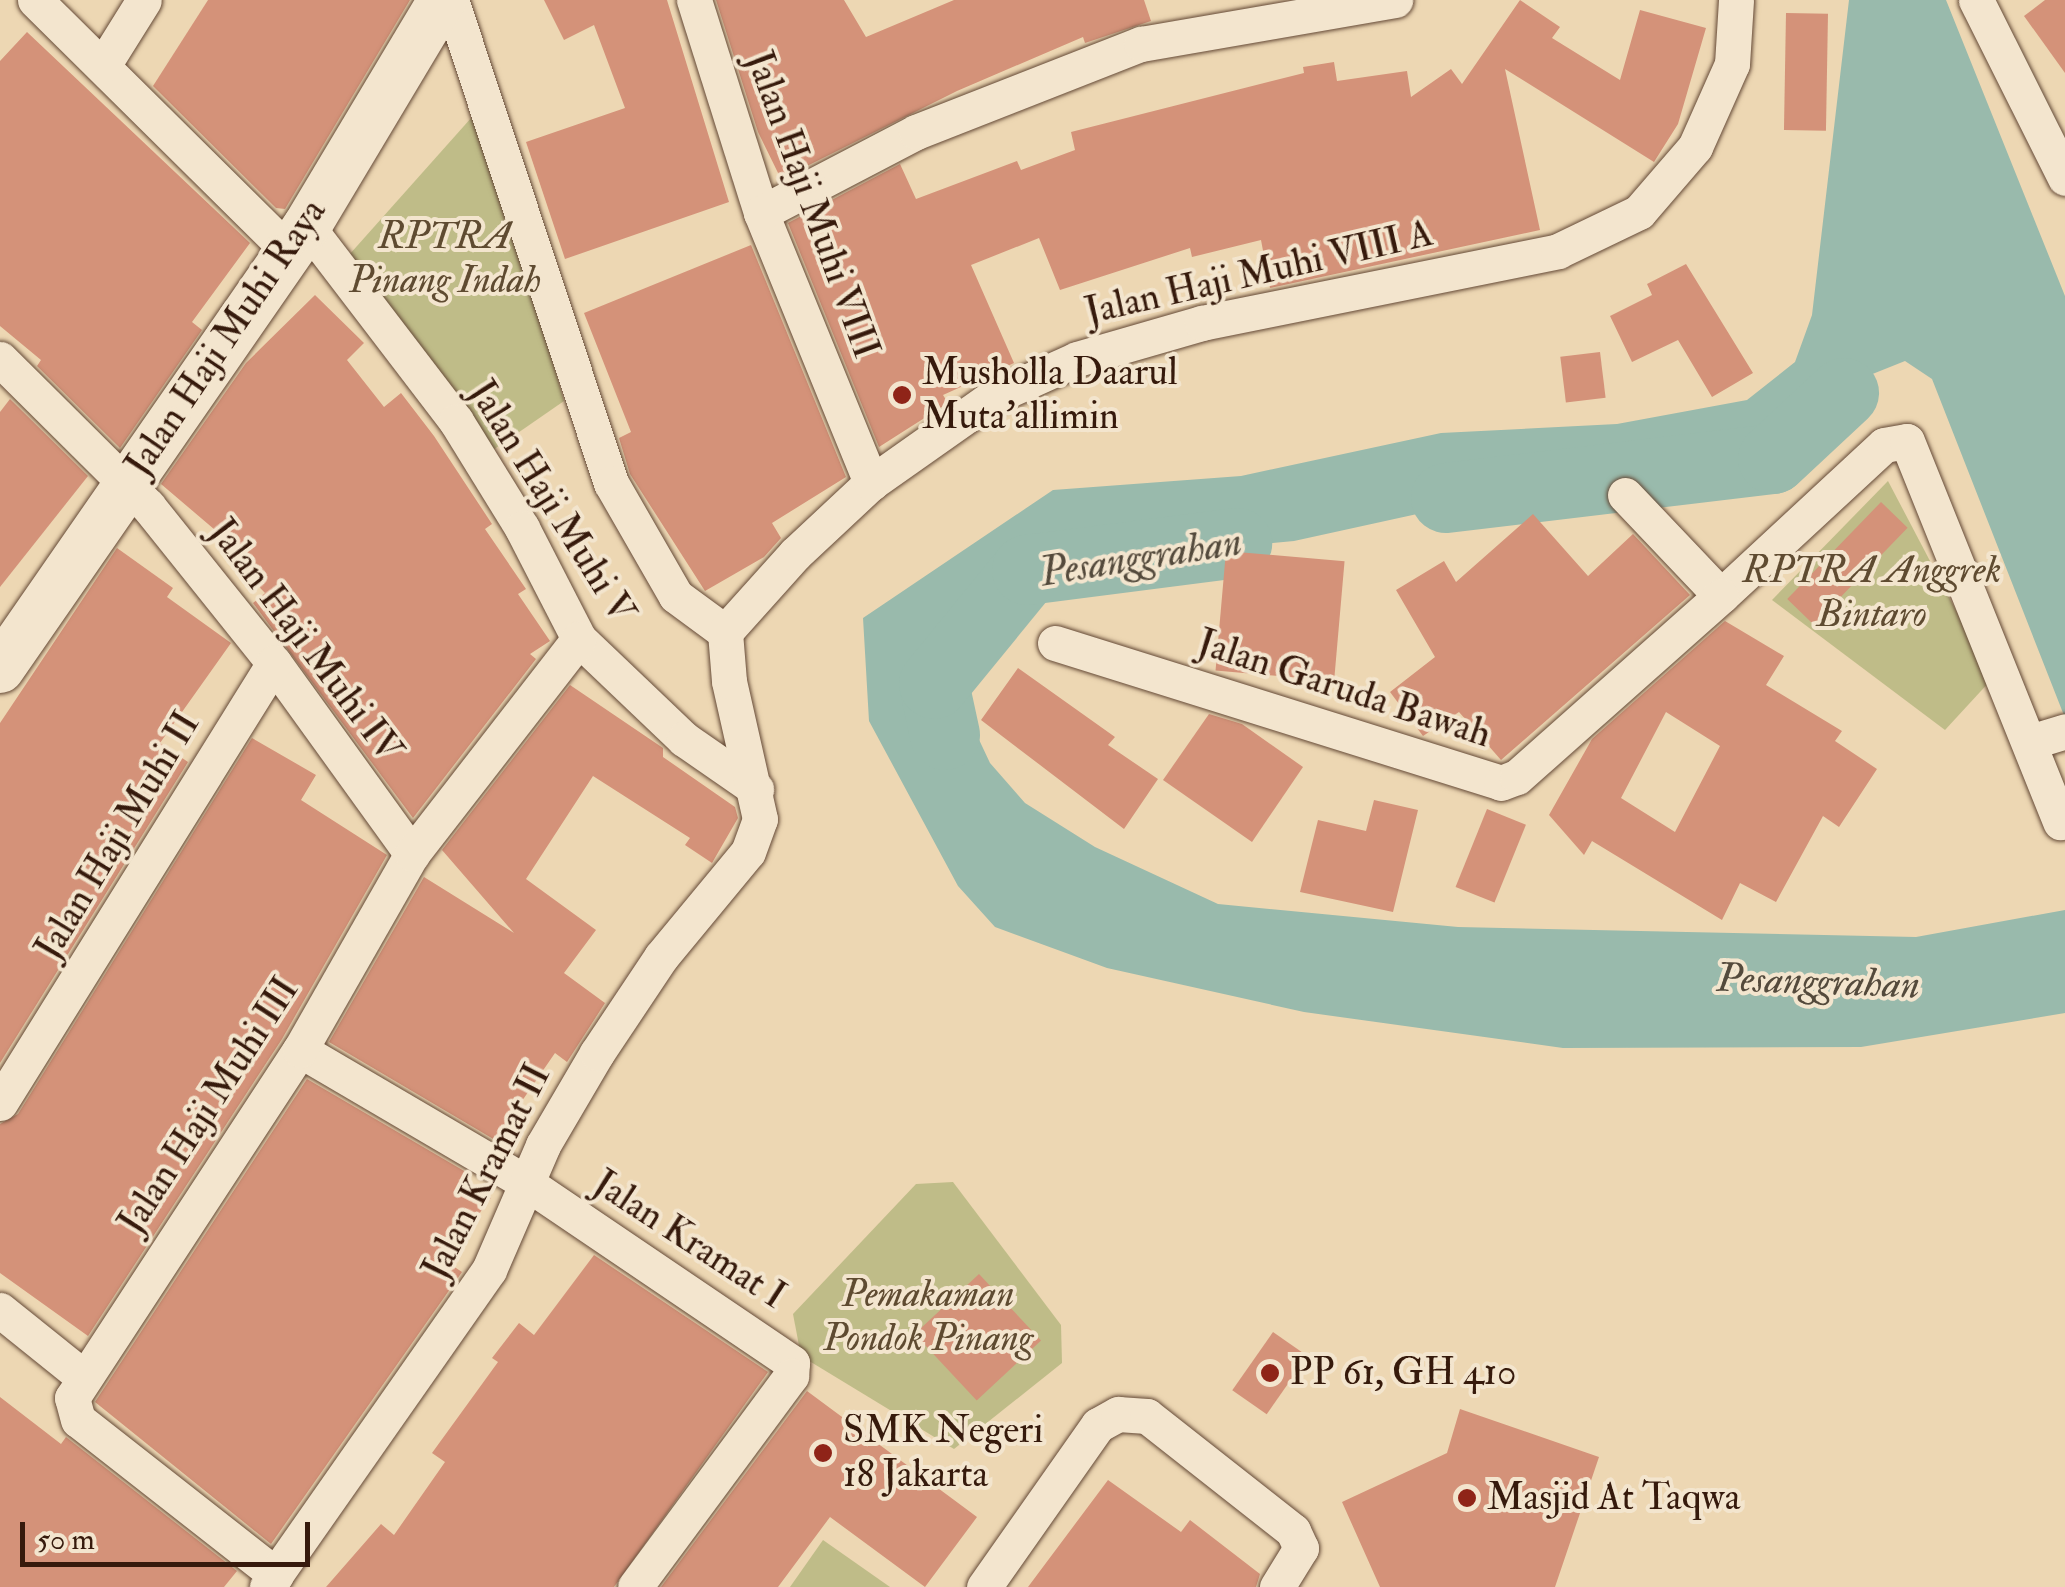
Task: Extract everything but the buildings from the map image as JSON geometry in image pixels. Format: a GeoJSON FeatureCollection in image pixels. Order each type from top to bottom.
{"type":"FeatureCollection","features":[{"type":"Feature","properties":{"kind":"street","name":"Jalan Haji Muhi V"},"geometry":{"type":"LineString","coordinates":[[35,0],[298,238],[456,421],[522,528],[579,639],[684,739],[756,790]]}},
{"type":"Feature","properties":{"kind":"street"},"geometry":{"type":"LineString","coordinates":[[104,64],[144,0]]}},
{"type":"Feature","properties":{"kind":"street","name":"Jalan Haji Muhi Raya"},"geometry":{"type":"LineString","coordinates":[[0,669],[298,238],[442,0]]}},
{"type":"Feature","properties":{"kind":"street"},"geometry":{"type":"LineString","coordinates":[[452,0],[610,483],[676,596],[725,632],[729,681],[756,790]]}},
{"type":"Feature","properties":{"kind":"street"},"geometry":{"type":"LineString","coordinates":[[761,213],[916,132],[1142,44],[1395,0]]}},
{"type":"Feature","properties":{"kind":"street","name":"Jalan Haji Muhi VIII A"},"geometry":{"type":"LineString","coordinates":[[725,632],[871,483],[993,397],[1077,358],[1202,323],[1558,251],[1639,212],[1695,147],[1732,64],[1736,0]]}},
{"type":"Feature","properties":{"kind":"street"},"geometry":{"type":"LineString","coordinates":[[1976,0],[2059,151]]}},
{"type":"Feature","properties":{"kind":"street","name":"Jalan Haji Muhi VIII"},"geometry":{"type":"LineString","coordinates":[[702,3],[761,213],[871,483]]}},
{"type":"Feature","properties":{"kind":"street","name":"Jalan Haji Muhi IV"},"geometry":{"type":"LineString","coordinates":[[0,359],[127,482],[274,663],[412,854]]}},
{"type":"Feature","properties":{"kind":"street","name":"Jalan Garuda Bawah"},"geometry":{"type":"LineString","coordinates":[[1056,643],[1501,783],[1517,776],[1721,596],[1884,445],[1906,441],[2030,742]]}},
{"type":"Feature","properties":{"kind":"street"},"geometry":{"type":"LineString","coordinates":[[1625,494],[1721,596]]}},
{"type":"Feature","properties":{"kind":"street","name":"Jalan Haji Muhi III"},"geometry":{"type":"LineString","coordinates":[[271,1581],[70,1410],[82,1376],[300,1050],[412,854],[579,639]]}},
{"type":"Feature","properties":{"kind":"street","name":"Jalan Haji Muhi II"},"geometry":{"type":"LineString","coordinates":[[0,1104],[274,663]]}},
{"type":"Feature","properties":{"kind":"street"},"geometry":{"type":"LineString","coordinates":[[2060,822],[2030,742],[2065,731]]}},
{"type":"Feature","properties":{"kind":"street","name":"Jalan Kramat II"},"geometry":{"type":"LineString","coordinates":[[271,1581],[442,1346],[489,1270],[543,1145],[597,1053],[661,958],[748,852],[760,819],[756,790]]}},
{"type":"Feature","properties":{"kind":"street","name":"Jalan Kramat I"},"geometry":{"type":"LineString","coordinates":[[300,1050],[528,1184],[792,1363],[791,1376],[635,1587]]}},
{"type":"Feature","properties":{"kind":"street"},"geometry":{"type":"LineString","coordinates":[[0,1310],[82,1376]]}},
{"type":"Feature","properties":{"kind":"street"},"geometry":{"type":"LineString","coordinates":[[984,1587],[1098,1425],[1118,1414],[1147,1416],[1293,1530],[1301,1548],[1277,1587]]}},
{"type":"Feature","properties":{"kind":"green space","name":"RPTRA Pinang Indah"},"geometry":{"type":"Polygon","coordinates":[[[480,108],[564,401],[493,450],[349,255],[480,108]]]}},
{"type":"Feature","properties":{"kind":"green space","name":"RPTRA Anggrek Bintaro"},"geometry":{"type":"Polygon","coordinates":[[[1888,481],[1992,679],[1945,730],[1772,600],[1888,481]]]}},
{"type":"Feature","properties":{"kind":"green space","name":"Pemakaman Pondok Pinang"},"geometry":{"type":"Polygon","coordinates":[[[953,1182],[1061,1325],[1062,1363],[954,1449],[801,1356],[793,1314],[916,1184],[953,1182]]]}},
{"type":"Feature","properties":{"kind":"green space"},"geometry":{"type":"Polygon","coordinates":[[[823,1540],[890,1587],[790,1587],[823,1540]]]}},
{"type":"Feature","properties":{"kind":"water"},"geometry":{"type":"Polygon","coordinates":[[[1849,0],[1946,0],[2065,296],[2065,718],[1932,379],[1905,361],[1870,375],[1797,450],[1732,471],[1627,468],[1294,541],[1088,560],[1014,591],[963,641],[958,695],[990,763],[1025,803],[1095,847],[1218,904],[1458,927],[1916,937],[2065,910],[2065,1013],[1861,1047],[1563,1048],[1304,1012],[1107,968],[995,927],[958,886],[869,721],[863,618],[1053,490],[1241,476],[1441,433],[1617,424],[1747,400],[1795,362],[1812,315],[1849,0]]]}},
{"type":"Feature","properties":{"kind":"waterway","name":"Pesanggrahan"},"geometry":{"type":"LineString","coordinates":[[1446,498],[1773,459],[1844,393]]}},
{"type":"Feature","properties":{"kind":"waterway","name":"Pesanggrahan"},"geometry":{"type":"LineString","coordinates":[[945,735],[934,684],[1027,570],[1237,543]]}},
{"type":"Feature","properties":{"kind":"place","name":"Musholla Daarul Muta'allimin"},"geometry":{"type":"Point","coordinates":[902,395]}},
{"type":"Feature","properties":{"kind":"place","name":"PP 61, GH 410"},"geometry":{"type":"Point","coordinates":[1270,1373]}},
{"type":"Feature","properties":{"kind":"place","name":"SMK Negeri 18 Jakarta"},"geometry":{"type":"Point","coordinates":[823,1453]}},
{"type":"Feature","properties":{"kind":"place","name":"Masjid At Taqwa"},"geometry":{"type":"Point","coordinates":[1467,1498]}}]}
